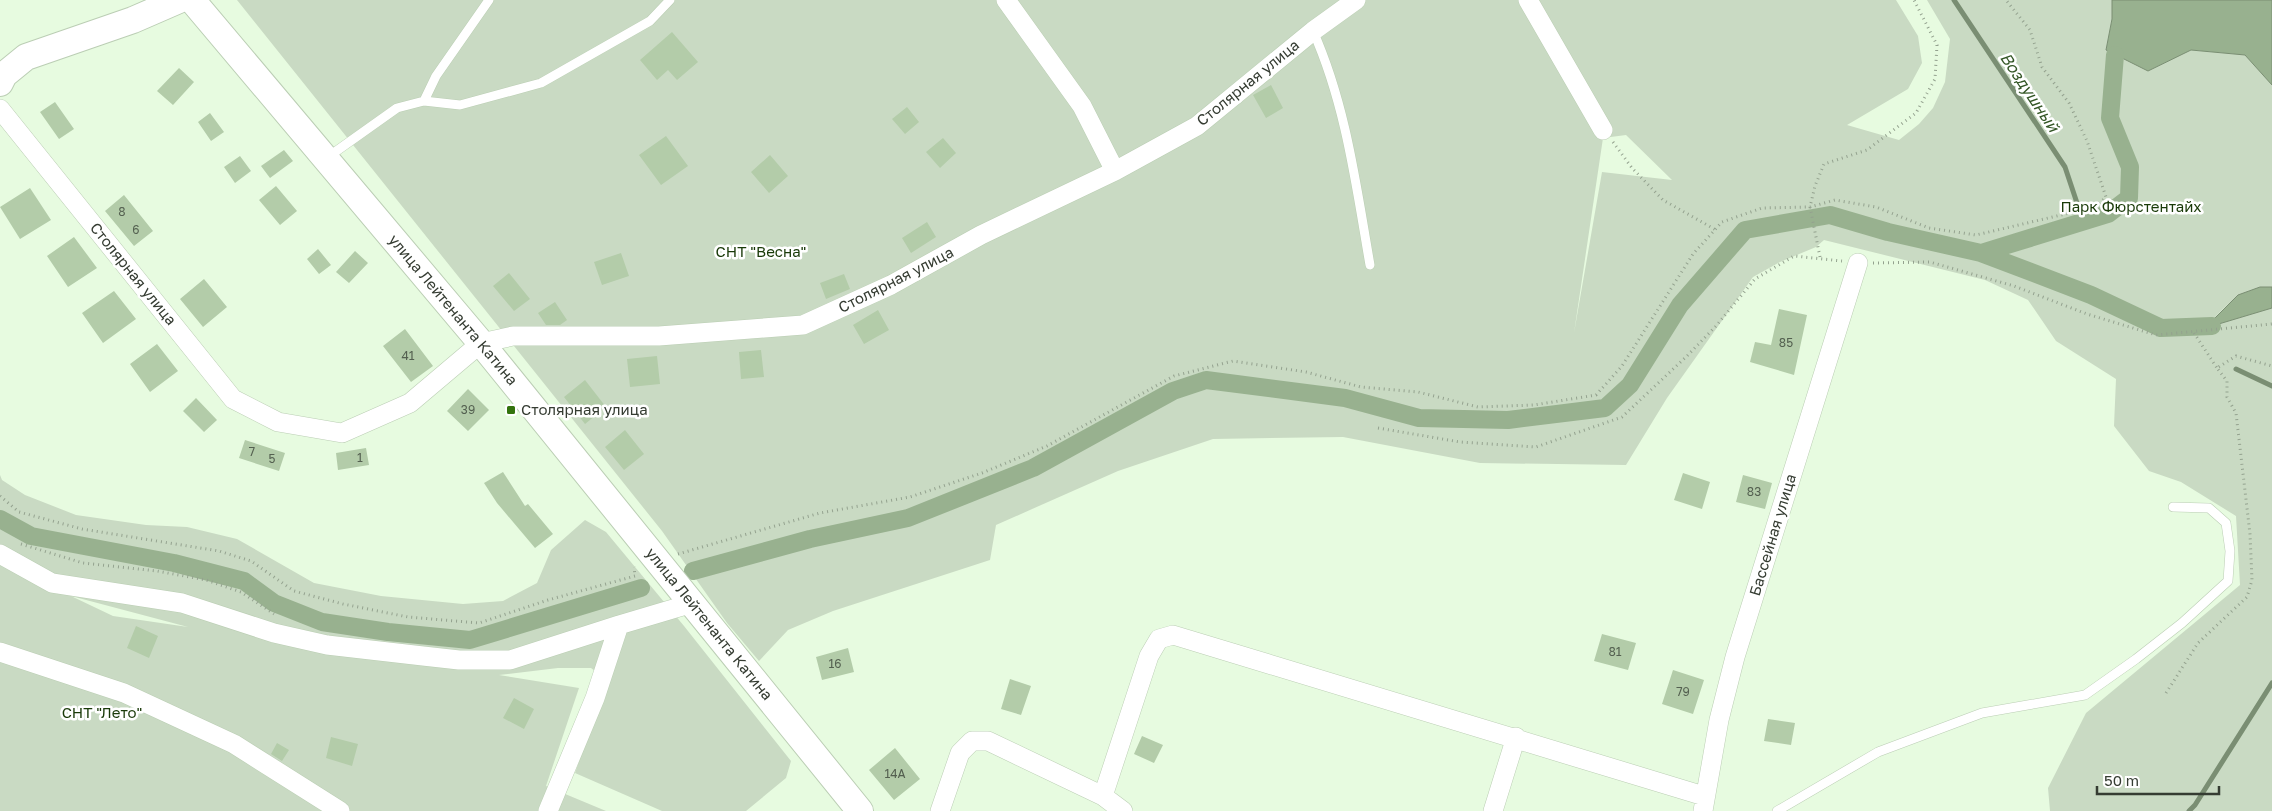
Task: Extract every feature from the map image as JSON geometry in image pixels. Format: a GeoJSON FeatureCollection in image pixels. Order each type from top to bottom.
{"type":"FeatureCollection","features":[{"type":"Feature","properties":{"kind":"street"},"geometry":{"type":"LineString","coordinates":[[0,83],[4,75],[26,58],[132,20],[179,0]]}},
{"type":"Feature","properties":{"kind":"street","name":"улица Лейтенанта Катина"},"geometry":{"type":"LineString","coordinates":[[192,0],[481,343],[860,811]]}},
{"type":"Feature","properties":{"kind":"street"},"geometry":{"type":"LineString","coordinates":[[1006,0],[1082,106],[1115,171]]}},
{"type":"Feature","properties":{"kind":"street","name":"Столярная улица"},"geometry":{"type":"LineString","coordinates":[[0,109],[233,399],[278,422],[342,433],[410,404],[481,343],[513,336],[659,336],[802,325],[891,285],[981,235],[1115,171],[1197,126],[1313,31],[1356,0]]}},
{"type":"Feature","properties":{"kind":"street"},"geometry":{"type":"LineString","coordinates":[[1528,0],[1603,130]]}},
{"type":"Feature","properties":{"kind":"street","name":"Бассейная улица"},"geometry":{"type":"LineString","coordinates":[[1703,803],[1735,657],[1858,263]]}},
{"type":"Feature","properties":{"kind":"street"},"geometry":{"type":"LineString","coordinates":[[0,554],[52,583],[182,603],[274,633],[327,645],[459,660],[510,660],[693,603]]}},
{"type":"Feature","properties":{"kind":"street"},"geometry":{"type":"LineString","coordinates":[[548,811],[596,698],[619,625]]}},
{"type":"Feature","properties":{"kind":"street"},"geometry":{"type":"LineString","coordinates":[[1102,796],[1149,656],[1159,639],[1173,635],[1516,737],[1703,803]]}},
{"type":"Feature","properties":{"kind":"street"},"geometry":{"type":"LineString","coordinates":[[0,652],[124,693],[217,736],[234,744],[340,811]]}},
{"type":"Feature","properties":{"kind":"street"},"geometry":{"type":"LineString","coordinates":[[1493,811],[1516,737]]}},
{"type":"Feature","properties":{"kind":"street"},"geometry":{"type":"LineString","coordinates":[[940,811],[960,753],[972,741],[988,741],[1102,796],[1123,811]]}},
{"type":"Feature","properties":{"kind":"lane"},"geometry":{"type":"LineString","coordinates":[[424,101],[436,76],[489,0]]}},
{"type":"Feature","properties":{"kind":"lane"},"geometry":{"type":"LineString","coordinates":[[326,159],[396,108],[424,101],[460,105],[541,83],[650,21],[670,0]]}},
{"type":"Feature","properties":{"kind":"lane"},"geometry":{"type":"LineString","coordinates":[[1313,31],[1328,64],[1340,106],[1370,265]]}},
{"type":"Feature","properties":{"kind":"lane"},"geometry":{"type":"LineString","coordinates":[[1777,811],[1878,752],[1982,713],[2085,695],[2136,660],[2182,623],[2228,581],[2230,550],[2226,523],[2210,508],[2173,507]]}},
{"type":"Feature","properties":{"kind":"path"},"geometry":{"type":"LineString","coordinates":[[1820,257],[1810,207],[1815,186],[1824,164],[1867,150],[1916,113],[1935,79],[1937,45],[1914,0]]}},
{"type":"Feature","properties":{"kind":"path"},"geometry":{"type":"LineString","coordinates":[[693,551],[820,513],[910,497],[982,473],[1047,446],[1174,376],[1233,361],[1306,372],[1362,387],[1418,392],[1478,407],[1534,405],[1596,395],[1622,366],[1693,254],[1722,222],[1762,208],[1810,207],[1834,200],[1876,207],[1929,228],[1976,235],[2095,207],[2106,197],[2087,141],[2069,103],[2042,67],[2030,30],[2006,0]]}},
{"type":"Feature","properties":{"kind":"path"},"geometry":{"type":"LineString","coordinates":[[1603,130],[1632,168],[1663,200],[1716,230]]}},
{"type":"Feature","properties":{"kind":"path"},"geometry":{"type":"LineString","coordinates":[[1378,428],[1460,442],[1536,447],[1622,417],[1716,326],[1754,279],[1794,256],[1820,257],[1858,263],[1930,262],[2014,286],[2087,314],[2156,335],[2194,333],[2272,324]]}},
{"type":"Feature","properties":{"kind":"path"},"geometry":{"type":"LineString","coordinates":[[2194,333],[2217,368]]}},
{"type":"Feature","properties":{"kind":"path"},"geometry":{"type":"LineString","coordinates":[[0,496],[19,512],[82,529],[219,551],[251,561],[294,591],[343,604],[408,617],[479,623],[548,600],[635,576]]}},
{"type":"Feature","properties":{"kind":"path"},"geometry":{"type":"LineString","coordinates":[[16,543],[83,563],[157,571],[206,580],[241,592],[282,619]]}},
{"type":"Feature","properties":{"kind":"green space","name":"СНТ \"Весна\""},"geometry":{"type":"Polygon","coordinates":[[[237,0],[1896,0],[1918,36],[1922,63],[1908,89],[1847,125],[1899,140],[1919,124],[1933,108],[1945,82],[1950,39],[1927,0],[2112,0],[2112,19],[2106,50],[2148,71],[2191,50],[2245,55],[2272,85],[2272,287],[2253,290],[2238,297],[2211,322],[2212,326],[2272,308],[2272,811],[2050,811],[2048,788],[2086,713],[2240,585],[2236,516],[2181,482],[2149,471],[2114,426],[2116,379],[2056,341],[2028,300],[1985,280],[1824,240],[1816,247],[1780,262],[1753,277],[1667,398],[1626,465],[1480,463],[1343,437],[1213,439],[1118,471],[996,525],[990,560],[833,611],[788,630],[759,661],[727,623],[662,531],[237,0]],[[1626,135],[1603,138],[1574,333],[1602,172],[1672,180],[1626,135]]]}},
{"type":"Feature","properties":{"kind":"green space","name":"СНТ \"Лето\""},"geometry":{"type":"Polygon","coordinates":[[[0,475],[2,480],[25,495],[76,515],[146,525],[187,527],[237,539],[314,583],[381,596],[463,604],[503,601],[537,583],[551,550],[585,520],[606,532],[684,626],[791,761],[786,778],[746,811],[662,811],[575,773],[607,680],[591,668],[558,668],[499,675],[579,688],[546,786],[606,811],[0,811],[0,475]],[[71,596],[113,616],[188,627],[71,596]]]}},
{"type":"Feature","properties":{"kind":"shaded area"},"geometry":{"type":"Polygon","coordinates":[[[2112,0],[2272,0],[2272,85],[2245,55],[2191,50],[2148,71],[2106,50],[2112,19],[2112,0]]]}},
{"type":"Feature","properties":{"kind":"shaded area"},"geometry":{"type":"Polygon","coordinates":[[[2260,287],[2272,287],[2272,308],[2212,326],[2211,322],[2238,295],[2260,287]]]}},
{"type":"Feature","properties":{"kind":"building"},"geometry":{"type":"Polygon","coordinates":[[[672,32],[698,62],[677,80],[668,70],[657,80],[640,60],[672,32]]]}},
{"type":"Feature","properties":{"kind":"building"},"geometry":{"type":"Polygon","coordinates":[[[179,68],[194,82],[173,105],[157,91],[179,68]]]}},
{"type":"Feature","properties":{"kind":"building"},"geometry":{"type":"Polygon","coordinates":[[[1271,85],[1283,108],[1266,118],[1253,95],[1271,85]]]}},
{"type":"Feature","properties":{"kind":"building"},"geometry":{"type":"Polygon","coordinates":[[[55,102],[74,129],[59,139],[40,112],[55,102]]]}},
{"type":"Feature","properties":{"kind":"building"},"geometry":{"type":"Polygon","coordinates":[[[907,107],[919,122],[905,134],[892,119],[907,107]]]}},
{"type":"Feature","properties":{"kind":"building"},"geometry":{"type":"Polygon","coordinates":[[[210,113],[224,132],[211,141],[198,122],[210,113]]]}},
{"type":"Feature","properties":{"kind":"building"},"geometry":{"type":"Polygon","coordinates":[[[666,136],[688,166],[661,185],[639,155],[666,136]]]}},
{"type":"Feature","properties":{"kind":"building"},"geometry":{"type":"Polygon","coordinates":[[[943,138],[956,153],[940,168],[926,152],[943,138]]]}},
{"type":"Feature","properties":{"kind":"building"},"geometry":{"type":"Polygon","coordinates":[[[284,150],[293,161],[270,178],[261,166],[284,150]]]}},
{"type":"Feature","properties":{"kind":"building"},"geometry":{"type":"Polygon","coordinates":[[[770,155],[788,176],[769,193],[751,172],[770,155]]]}},
{"type":"Feature","properties":{"kind":"building"},"geometry":{"type":"Polygon","coordinates":[[[240,156],[251,171],[235,183],[224,167],[240,156]]]}},
{"type":"Feature","properties":{"kind":"building"},"geometry":{"type":"Polygon","coordinates":[[[276,186],[297,211],[280,225],[259,200],[276,186]]]}},
{"type":"Feature","properties":{"kind":"building"},"geometry":{"type":"Polygon","coordinates":[[[30,188],[51,220],[20,239],[0,207],[30,188]]]}},
{"type":"Feature","properties":{"kind":"building"},"geometry":{"type":"Polygon","coordinates":[[[124,195],[153,231],[134,246],[105,211],[124,195]]]}},
{"type":"Feature","properties":{"kind":"building"},"geometry":{"type":"Polygon","coordinates":[[[927,222],[936,237],[911,253],[902,238],[927,222]]]}},
{"type":"Feature","properties":{"kind":"building"},"geometry":{"type":"Polygon","coordinates":[[[74,237],[97,268],[68,287],[47,256],[74,237]]]}},
{"type":"Feature","properties":{"kind":"building"},"geometry":{"type":"Polygon","coordinates":[[[318,249],[331,265],[319,274],[307,259],[318,249]]]}},
{"type":"Feature","properties":{"kind":"building"},"geometry":{"type":"Polygon","coordinates":[[[355,251],[368,263],[349,283],[336,272],[355,251]]]}},
{"type":"Feature","properties":{"kind":"building"},"geometry":{"type":"Polygon","coordinates":[[[621,253],[629,276],[602,285],[594,262],[621,253]]]}},
{"type":"Feature","properties":{"kind":"building"},"geometry":{"type":"Polygon","coordinates":[[[509,273],[530,299],[514,311],[493,286],[509,273]]]}},
{"type":"Feature","properties":{"kind":"building"},"geometry":{"type":"Polygon","coordinates":[[[844,274],[850,289],[826,299],[820,283],[844,274]]]}},
{"type":"Feature","properties":{"kind":"building"},"geometry":{"type":"Polygon","coordinates":[[[204,279],[227,307],[203,327],[180,299],[204,279]]]}},
{"type":"Feature","properties":{"kind":"building"},"geometry":{"type":"Polygon","coordinates":[[[114,291],[136,319],[103,343],[82,313],[114,291]]]}},
{"type":"Feature","properties":{"kind":"building"},"geometry":{"type":"Polygon","coordinates":[[[555,302],[567,320],[560,325],[546,325],[538,313],[555,302]]]}},
{"type":"Feature","properties":{"kind":"building"},"geometry":{"type":"Polygon","coordinates":[[[1779,309],[1807,315],[1794,375],[1750,362],[1755,342],[1771,345],[1779,309]]]}},
{"type":"Feature","properties":{"kind":"building"},"geometry":{"type":"Polygon","coordinates":[[[878,310],[889,330],[864,344],[853,325],[878,310]]]}},
{"type":"Feature","properties":{"kind":"building"},"geometry":{"type":"Polygon","coordinates":[[[405,329],[433,366],[411,382],[383,346],[405,329]]]}},
{"type":"Feature","properties":{"kind":"building"},"geometry":{"type":"Polygon","coordinates":[[[157,344],[178,371],[150,392],[130,364],[157,344]]]}},
{"type":"Feature","properties":{"kind":"building"},"geometry":{"type":"Polygon","coordinates":[[[761,350],[764,377],[741,379],[739,352],[761,350]]]}},
{"type":"Feature","properties":{"kind":"building"},"geometry":{"type":"Polygon","coordinates":[[[657,356],[660,384],[630,387],[627,359],[657,356]]]}},
{"type":"Feature","properties":{"kind":"building"},"geometry":{"type":"Polygon","coordinates":[[[585,380],[606,407],[585,424],[564,397],[585,380]]]}},
{"type":"Feature","properties":{"kind":"building"},"geometry":{"type":"Polygon","coordinates":[[[468,389],[489,410],[468,431],[447,411],[468,389]]]}},
{"type":"Feature","properties":{"kind":"building"},"geometry":{"type":"Polygon","coordinates":[[[196,398],[217,420],[204,432],[183,411],[196,398]]]}},
{"type":"Feature","properties":{"kind":"building"},"geometry":{"type":"Polygon","coordinates":[[[625,430],[644,454],[624,470],[605,447],[625,430]]]}},
{"type":"Feature","properties":{"kind":"building"},"geometry":{"type":"Polygon","coordinates":[[[245,440],[285,453],[279,471],[239,458],[245,440]]]}},
{"type":"Feature","properties":{"kind":"building"},"geometry":{"type":"Polygon","coordinates":[[[366,448],[369,465],[338,470],[336,453],[366,448]]]}},
{"type":"Feature","properties":{"kind":"building"},"geometry":{"type":"Polygon","coordinates":[[[503,472],[525,506],[528,504],[553,534],[535,548],[497,503],[484,483],[503,472]]]}},
{"type":"Feature","properties":{"kind":"building"},"geometry":{"type":"Polygon","coordinates":[[[1683,473],[1710,482],[1702,509],[1674,500],[1683,473]]]}},
{"type":"Feature","properties":{"kind":"building"},"geometry":{"type":"Polygon","coordinates":[[[1743,475],[1772,483],[1765,509],[1736,502],[1743,475]]]}},
{"type":"Feature","properties":{"kind":"building"},"geometry":{"type":"Polygon","coordinates":[[[136,626],[158,636],[149,658],[127,648],[136,626]]]}},
{"type":"Feature","properties":{"kind":"building"},"geometry":{"type":"Polygon","coordinates":[[[1602,634],[1636,643],[1628,670],[1594,661],[1602,634]]]}},
{"type":"Feature","properties":{"kind":"building"},"geometry":{"type":"Polygon","coordinates":[[[848,648],[854,672],[822,680],[816,657],[848,648]]]}},
{"type":"Feature","properties":{"kind":"building"},"geometry":{"type":"Polygon","coordinates":[[[1673,670],[1704,680],[1693,714],[1662,704],[1673,670]]]}},
{"type":"Feature","properties":{"kind":"building"},"geometry":{"type":"Polygon","coordinates":[[[1010,679],[1031,686],[1021,715],[1001,709],[1010,679]]]}},
{"type":"Feature","properties":{"kind":"building"},"geometry":{"type":"Polygon","coordinates":[[[514,698],[534,709],[524,729],[503,718],[514,698]]]}},
{"type":"Feature","properties":{"kind":"building"},"geometry":{"type":"Polygon","coordinates":[[[1768,719],[1795,723],[1791,745],[1764,741],[1768,719]]]}},
{"type":"Feature","properties":{"kind":"building"},"geometry":{"type":"Polygon","coordinates":[[[1142,736],[1163,745],[1154,763],[1134,754],[1142,736]]]}},
{"type":"Feature","properties":{"kind":"building"},"geometry":{"type":"Polygon","coordinates":[[[331,737],[358,744],[352,766],[326,758],[331,737]]]}},
{"type":"Feature","properties":{"kind":"building"},"geometry":{"type":"Polygon","coordinates":[[[277,743],[289,750],[282,761],[271,754],[277,743]]]}},
{"type":"Feature","properties":{"kind":"building"},"geometry":{"type":"Polygon","coordinates":[[[895,748],[920,779],[894,800],[869,770],[895,748]]]}},
{"type":"Feature","properties":{"kind":"waterway","name":"Воздушный"},"geometry":{"type":"LineString","coordinates":[[1954,0],[2065,167],[2077,203]]}},
{"type":"Feature","properties":{"kind":"waterway"},"geometry":{"type":"LineString","coordinates":[[1981,253],[2108,214],[2129,198],[2130,167],[2110,118],[2115,55]]}},
{"type":"Feature","properties":{"kind":"waterway"},"geometry":{"type":"LineString","coordinates":[[693,571],[810,539],[908,518],[1033,468],[1173,391],[1206,380],[1345,398],[1419,418],[1508,420],[1605,408],[1630,385],[1680,305],[1745,230],[1830,215],[1888,232],[1981,253],[2091,295],[2161,328],[2212,326]]}},
{"type":"Feature","properties":{"kind":"waterway","name":"Воздушный"},"geometry":{"type":"LineString","coordinates":[[2236,369],[2272,386]]}},
{"type":"Feature","properties":{"kind":"waterway"},"geometry":{"type":"LineString","coordinates":[[0,519],[31,536],[174,563],[244,581],[274,603],[322,622],[388,632],[470,640],[641,588]]}},
{"type":"Feature","properties":{"kind":"waterway","name":"Воздушный"},"geometry":{"type":"LineString","coordinates":[[2189,811],[2195,805],[2272,683]]}},
{"type":"Feature","properties":{"kind":"place","name":"Столярная улица"},"geometry":{"type":"Point","coordinates":[511,410]}},
{"type":"Feature","properties":{"kind":"park label","name":"Парк Фюрстентайх"},"geometry":{"type":"Point","coordinates":[2131,207]}}]}
